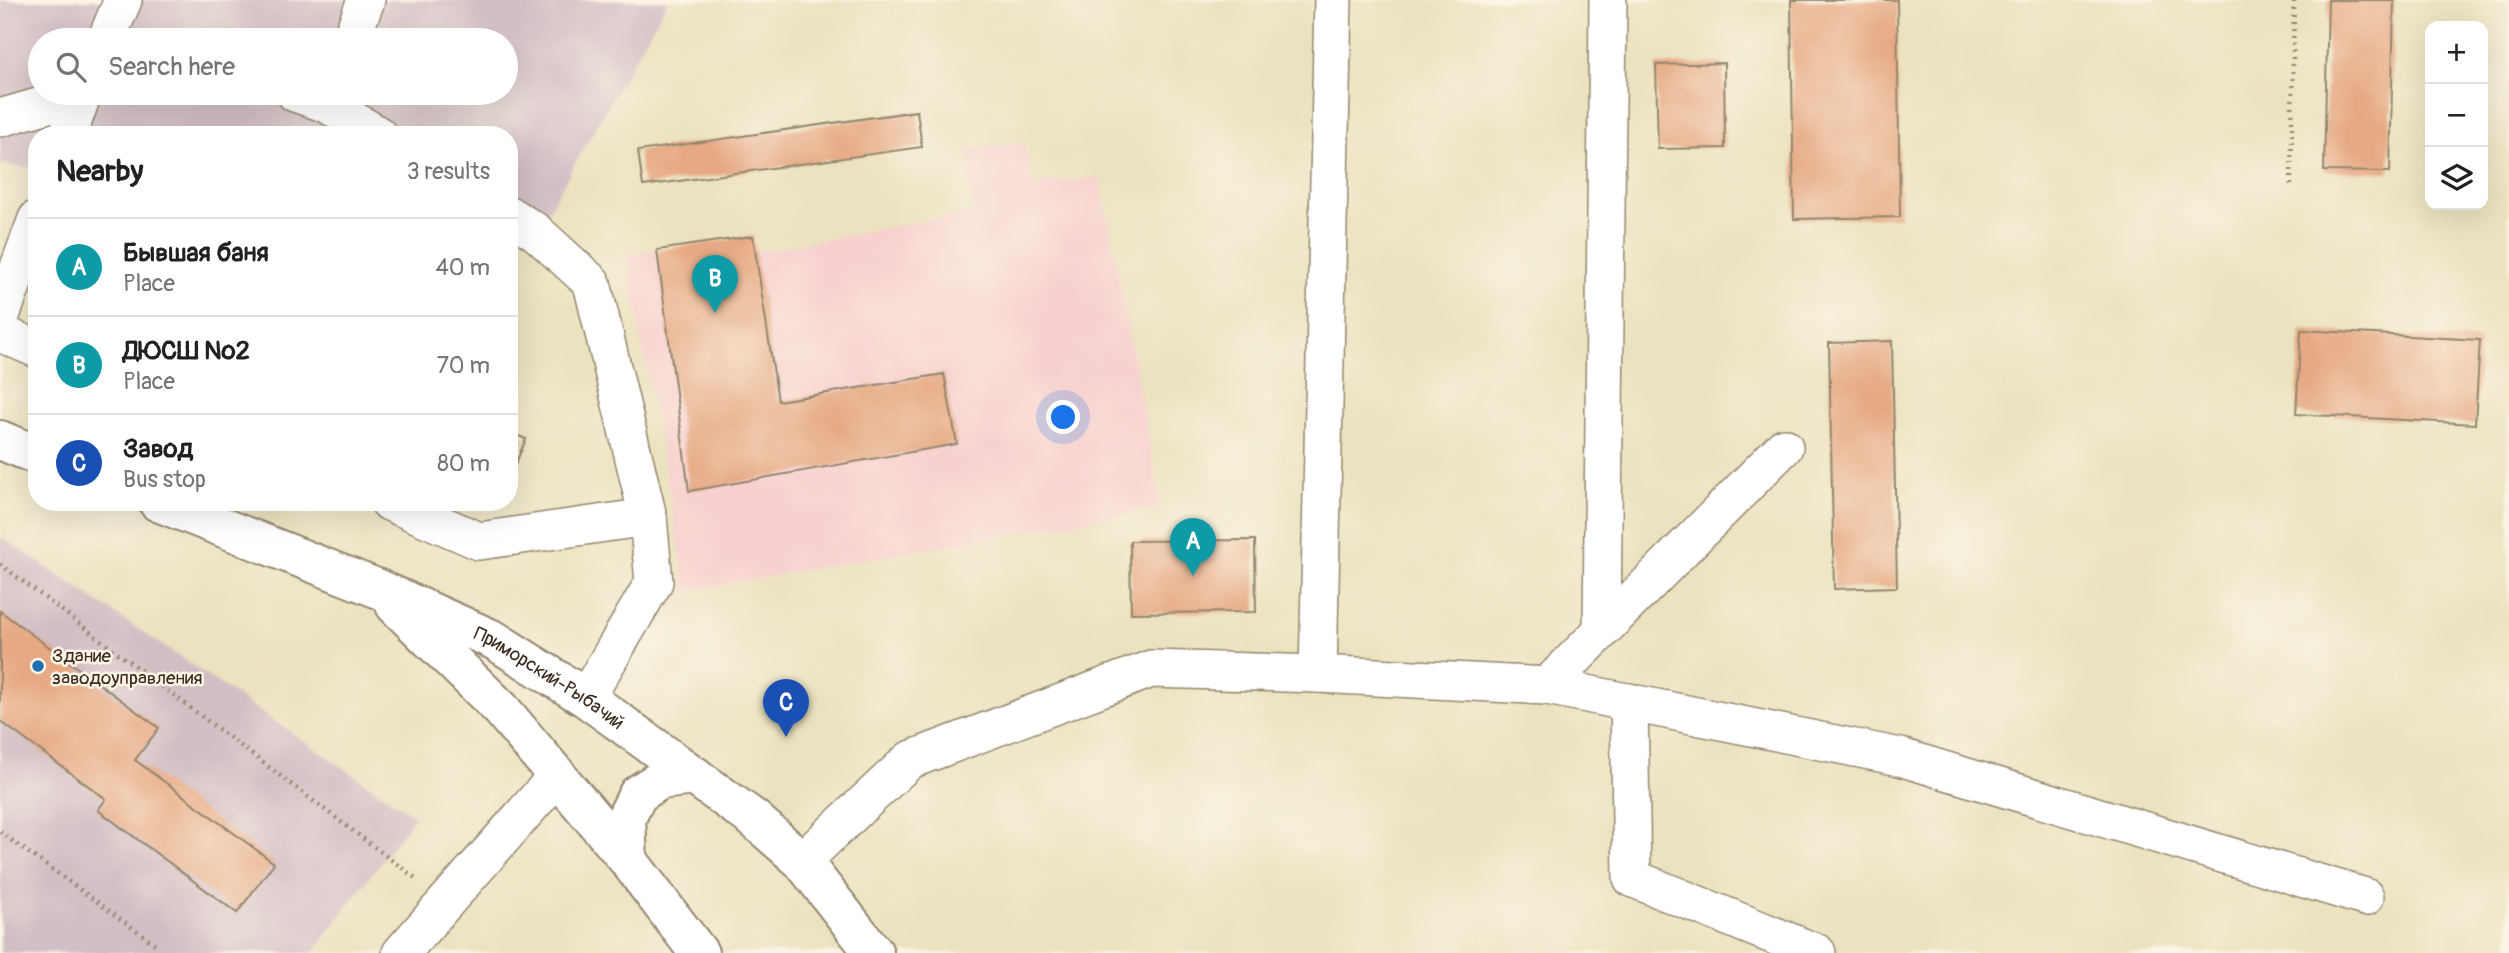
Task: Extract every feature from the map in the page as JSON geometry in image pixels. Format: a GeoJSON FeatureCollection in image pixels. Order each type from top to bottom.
{"type":"FeatureCollection","features":[{"type":"Feature","properties":{"kind":"main road"},"geometry":{"type":"LineString","coordinates":[[0,440],[28,451]]}},
{"type":"Feature","properties":{"kind":"main road","name":"Приморский-Рыбачий"},"geometry":{"type":"LineString","coordinates":[[181,511],[379,589],[494,640],[586,698],[754,819],[802,861],[874,953]]}},
{"type":"Feature","properties":{"kind":"main road"},"geometry":{"type":"LineString","coordinates":[[379,589],[500,709],[628,860],[699,953]]}},
{"type":"Feature","properties":{"kind":"main road"},"geometry":{"type":"LineString","coordinates":[[628,860],[626,818],[638,794],[660,780],[695,776]]}},
{"type":"Feature","properties":{"kind":"street"},"geometry":{"type":"LineString","coordinates":[[356,28],[366,0]]}},
{"type":"Feature","properties":{"kind":"street"},"geometry":{"type":"LineString","coordinates":[[1318,674],[1333,0]]}},
{"type":"Feature","properties":{"kind":"street"},"geometry":{"type":"LineString","coordinates":[[1602,631],[1608,0]]}},
{"type":"Feature","properties":{"kind":"street"},"geometry":{"type":"LineString","coordinates":[[0,118],[43,105]]}},
{"type":"Feature","properties":{"kind":"street"},"geometry":{"type":"LineString","coordinates":[[71,126],[79,105]]}},
{"type":"Feature","properties":{"kind":"street"},"geometry":{"type":"LineString","coordinates":[[332,105],[364,126]]}},
{"type":"Feature","properties":{"kind":"street"},"geometry":{"type":"LineString","coordinates":[[518,221],[536,232],[592,283],[648,517],[654,582],[586,698]]}},
{"type":"Feature","properties":{"kind":"street"},"geometry":{"type":"LineString","coordinates":[[0,318],[28,243]]}},
{"type":"Feature","properties":{"kind":"street"},"geometry":{"type":"LineString","coordinates":[[0,332],[28,345]]}},
{"type":"Feature","properties":{"kind":"street"},"geometry":{"type":"LineString","coordinates":[[1548,686],[1784,447]]}},
{"type":"Feature","properties":{"kind":"street"},"geometry":{"type":"LineString","coordinates":[[410,511],[479,541],[648,517]]}},
{"type":"Feature","properties":{"kind":"street"},"geometry":{"type":"LineString","coordinates":[[802,861],[910,760],[1151,669],[1318,674],[1548,686],[1900,757],[2365,897]]}},
{"type":"Feature","properties":{"kind":"street"},"geometry":{"type":"LineString","coordinates":[[1629,702],[1632,878],[1817,953]]}},
{"type":"Feature","properties":{"kind":"street"},"geometry":{"type":"LineString","coordinates":[[401,953],[558,775]]}},
{"type":"Feature","properties":{"kind":"path"},"geometry":{"type":"LineString","coordinates":[[2291,186],[2294,0]]}},
{"type":"Feature","properties":{"kind":"path"},"geometry":{"type":"LineString","coordinates":[[0,564],[447,901]]}},
{"type":"Feature","properties":{"kind":"path"},"geometry":{"type":"LineString","coordinates":[[0,832],[158,946]]}},
{"type":"Feature","properties":{"kind":"shaded area"},"geometry":{"type":"Polygon","coordinates":[[[0,0],[668,0],[536,232],[518,230],[518,126],[28,126],[28,168],[0,164],[0,0]]]}},
{"type":"Feature","properties":{"kind":"shaded area"},"geometry":{"type":"Polygon","coordinates":[[[1025,144],[1030,184],[1100,178],[1161,507],[687,591],[626,254],[753,236],[756,252],[973,212],[968,149],[1025,144]]]}},
{"type":"Feature","properties":{"kind":"shaded area"},"geometry":{"type":"Polygon","coordinates":[[[0,536],[415,816],[313,953],[0,953],[0,536]]]}},
{"type":"Feature","properties":{"kind":"building"},"geometry":{"type":"Polygon","coordinates":[[[1791,0],[1897,0],[1900,217],[1794,219],[1791,0]]]}},
{"type":"Feature","properties":{"kind":"building"},"geometry":{"type":"Polygon","coordinates":[[[2328,0],[2394,0],[2390,172],[2324,171],[2328,0]]]}},
{"type":"Feature","properties":{"kind":"building"},"geometry":{"type":"Polygon","coordinates":[[[1724,63],[1725,148],[1658,149],[1656,65],[1724,63]]]}},
{"type":"Feature","properties":{"kind":"building"},"geometry":{"type":"Polygon","coordinates":[[[917,111],[922,147],[643,186],[638,151],[917,111]]]}},
{"type":"Feature","properties":{"kind":"building"},"geometry":{"type":"Polygon","coordinates":[[[753,236],[778,401],[944,374],[957,444],[689,491],[657,250],[753,236]]]}},
{"type":"Feature","properties":{"kind":"building"},"geometry":{"type":"Polygon","coordinates":[[[2301,330],[2480,340],[2475,424],[2296,414],[2301,330]]]}},
{"type":"Feature","properties":{"kind":"building"},"geometry":{"type":"Polygon","coordinates":[[[1892,341],[1897,587],[1834,589],[1829,343],[1892,341]]]}},
{"type":"Feature","properties":{"kind":"building"},"geometry":{"type":"Polygon","coordinates":[[[518,436],[526,439],[518,458],[518,436]]]}},
{"type":"Feature","properties":{"kind":"building"},"geometry":{"type":"Polygon","coordinates":[[[1255,540],[1256,612],[1131,613],[1130,541],[1255,540]]]}},
{"type":"Feature","properties":{"kind":"building"},"geometry":{"type":"Polygon","coordinates":[[[0,611],[159,728],[135,760],[274,863],[237,913],[98,810],[106,799],[0,721],[0,611]]]}},
{"type":"Feature","properties":{"kind":"place","name":"ДЮСШ №2"},"geometry":{"type":"Point","coordinates":[715,313]}},
{"type":"Feature","properties":{"kind":"place","name":"Бывшая баня"},"geometry":{"type":"Point","coordinates":[1193,576]}},
{"type":"Feature","properties":{"kind":"place","name":"Здание заводоуправления"},"geometry":{"type":"Point","coordinates":[38,666]}},
{"type":"Feature","properties":{"kind":"place","name":"Завод"},"geometry":{"type":"Point","coordinates":[786,737]}}]}
